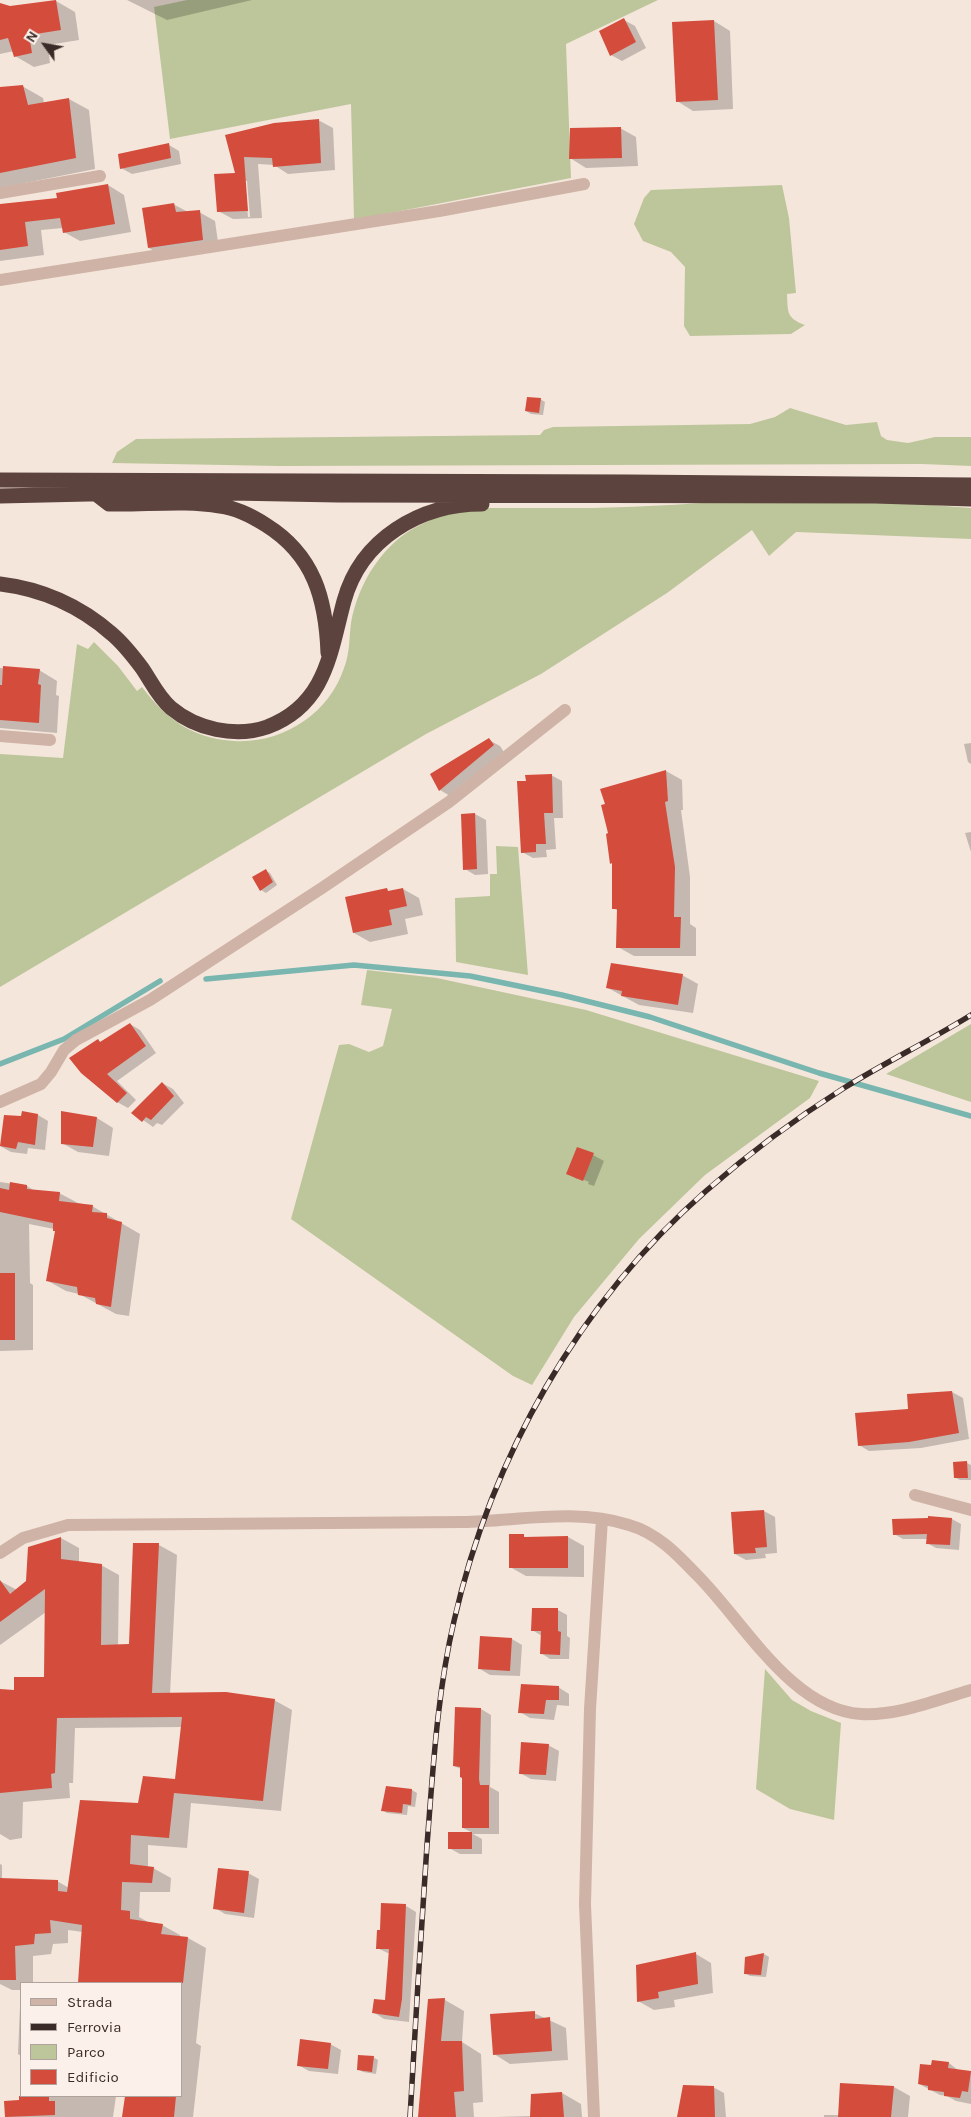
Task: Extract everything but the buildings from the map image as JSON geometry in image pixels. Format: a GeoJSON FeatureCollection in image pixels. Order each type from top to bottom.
{"type":"FeatureCollection","features":[{"type":"Feature","properties":{"kind":"highway"},"geometry":{"type":"LineString","coordinates":[[0,480],[971,485]]}},
{"type":"Feature","properties":{"kind":"highway"},"geometry":{"type":"LineString","coordinates":[[0,496],[177,492],[338,495],[875,496],[971,499]]}},
{"type":"Feature","properties":{"kind":"highway"},"geometry":{"type":"LineString","coordinates":[[96,494],[109,504],[196,504],[221,506],[241,512],[274,530],[285,538],[303,558],[315,579],[323,602],[329,662]]}},
{"type":"Feature","properties":{"kind":"highway"},"geometry":{"type":"LineString","coordinates":[[0,584],[38,591],[60,600],[96,621],[128,650],[170,707],[192,721],[210,728],[250,731],[267,726],[286,717],[305,703],[320,683],[338,633],[344,600],[354,576],[367,556],[402,524],[422,514],[466,504],[548,504],[634,495]]}},
{"type":"Feature","properties":{"kind":"street"},"geometry":{"type":"LineString","coordinates":[[0,193],[100,176]]}},
{"type":"Feature","properties":{"kind":"street"},"geometry":{"type":"LineString","coordinates":[[0,280],[439,211],[584,184]]}},
{"type":"Feature","properties":{"kind":"street"},"geometry":{"type":"LineString","coordinates":[[0,1102],[40,1084],[51,1072],[64,1050],[76,1040],[150,1000],[322,888],[454,798],[565,710]]}},
{"type":"Feature","properties":{"kind":"street"},"geometry":{"type":"LineString","coordinates":[[0,736],[50,740]]}},
{"type":"Feature","properties":{"kind":"street"},"geometry":{"type":"LineString","coordinates":[[915,1496],[971,1510]]}},
{"type":"Feature","properties":{"kind":"street"},"geometry":{"type":"LineString","coordinates":[[0,1553],[23,1538],[68,1526],[468,1522],[552,1516],[602,1519],[630,1525],[651,1534],[666,1545],[706,1583],[783,1673],[820,1703],[861,1714],[896,1711],[971,1690]]}},
{"type":"Feature","properties":{"kind":"street"},"geometry":{"type":"LineString","coordinates":[[594,2117],[585,1904],[590,1709],[602,1519]]}},
{"type":"Feature","properties":{"kind":"green space"},"geometry":{"type":"Polygon","coordinates":[[[187,0],[658,0],[566,44],[571,178],[354,220],[351,104],[170,139],[154,7],[187,0]]]}},
{"type":"Feature","properties":{"kind":"green space"},"geometry":{"type":"Polygon","coordinates":[[[782,185],[789,218],[796,293],[787,294],[788,310],[794,320],[805,325],[791,334],[690,336],[684,326],[685,267],[671,252],[643,241],[634,224],[644,198],[651,190],[782,185]]]}},
{"type":"Feature","properties":{"kind":"green space"},"geometry":{"type":"Polygon","coordinates":[[[790,408],[846,425],[877,422],[881,436],[887,440],[908,443],[935,437],[971,437],[971,466],[922,464],[280,466],[112,463],[117,452],[136,439],[540,435],[544,430],[553,427],[750,424],[775,417],[790,408]]]}},
{"type":"Feature","properties":{"kind":"green space"},"geometry":{"type":"Polygon","coordinates":[[[757,499],[891,502],[971,508],[971,539],[796,532],[769,556],[752,530],[667,593],[541,674],[426,734],[0,987],[0,754],[63,758],[77,644],[88,649],[94,642],[118,666],[137,691],[142,687],[161,709],[182,725],[205,736],[234,741],[252,741],[286,731],[301,723],[327,699],[337,684],[346,662],[351,623],[360,593],[367,579],[375,565],[396,541],[408,531],[422,524],[461,510],[674,505],[757,499]]]}},
{"type":"Feature","properties":{"kind":"green space"},"geometry":{"type":"Polygon","coordinates":[[[496,846],[518,847],[528,975],[456,962],[455,898],[490,896],[490,874],[497,874],[496,846]]]}},
{"type":"Feature","properties":{"kind":"green space"},"geometry":{"type":"Polygon","coordinates":[[[367,970],[437,978],[586,1010],[819,1081],[810,1098],[705,1175],[639,1239],[574,1317],[532,1385],[513,1376],[291,1219],[339,1045],[349,1044],[369,1052],[383,1046],[392,1009],[361,1005],[367,970]]]}},
{"type":"Feature","properties":{"kind":"green space"},"geometry":{"type":"Polygon","coordinates":[[[971,1024],[971,1102],[886,1074],[971,1024]]]}},
{"type":"Feature","properties":{"kind":"green space"},"geometry":{"type":"Polygon","coordinates":[[[765,1669],[792,1700],[811,1711],[841,1723],[834,1820],[790,1809],[756,1789],[765,1669]]]}},
{"type":"Feature","properties":{"kind":"waterway"},"geometry":{"type":"LineString","coordinates":[[206,979],[354,965],[470,976],[562,995],[650,1017],[819,1073],[971,1116]]}},
{"type":"Feature","properties":{"kind":"waterway"},"geometry":{"type":"LineString","coordinates":[[0,1064],[64,1039],[160,981]]}},
{"type":"Feature","properties":{"kind":"railway"},"geometry":{"type":"LineString","coordinates":[[410,2117],[436,1732],[448,1649],[470,1560],[491,1501],[517,1443],[546,1386],[580,1333],[618,1282],[660,1235],[722,1177],[827,1099],[860,1078],[971,1015]]}}]}
